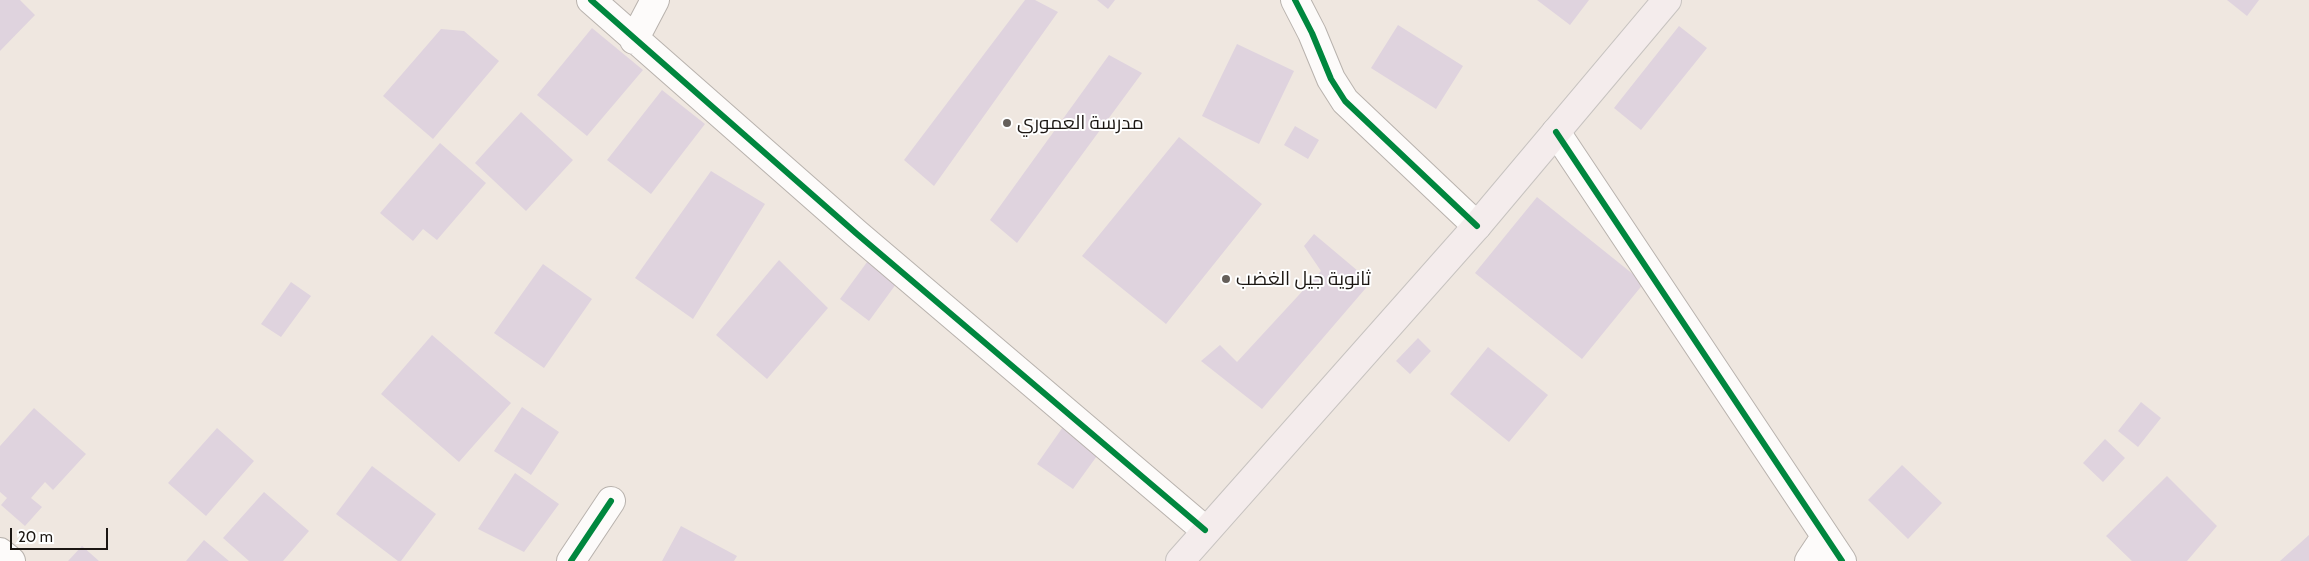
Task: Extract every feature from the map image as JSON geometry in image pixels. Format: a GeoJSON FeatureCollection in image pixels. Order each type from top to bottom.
{"type":"FeatureCollection","features":[{"type":"Feature","properties":{"kind":"main road"},"geometry":{"type":"LineString","coordinates":[[1180,561],[1205,530],[1477,226],[1668,0]]}},
{"type":"Feature","properties":{"kind":"street"},"geometry":{"type":"LineString","coordinates":[[591,0],[634,40],[857,234],[1205,530]]}},
{"type":"Feature","properties":{"kind":"street"},"geometry":{"type":"LineString","coordinates":[[634,40],[655,0]]}},
{"type":"Feature","properties":{"kind":"street"},"geometry":{"type":"LineString","coordinates":[[1296,0],[1331,79],[1345,101],[1477,226]]}},
{"type":"Feature","properties":{"kind":"street"},"geometry":{"type":"LineString","coordinates":[[1556,132],[1842,561]]}},
{"type":"Feature","properties":{"kind":"street"},"geometry":{"type":"LineString","coordinates":[[571,561],[611,501]]}},
{"type":"Feature","properties":{"kind":"street"},"geometry":{"type":"LineString","coordinates":[[1809,561],[1825,537]]}},
{"type":"Feature","properties":{"kind":"street"},"geometry":{"type":"LineString","coordinates":[[0,552],[11,561]]}},
{"type":"Feature","properties":{"kind":"building"},"geometry":{"type":"Polygon","coordinates":[[[0,0],[20,0],[35,15],[0,51],[0,0]]]}},
{"type":"Feature","properties":{"kind":"building"},"geometry":{"type":"Polygon","coordinates":[[[1025,0],[1035,0],[1058,12],[934,186],[904,160],[1025,0]]]}},
{"type":"Feature","properties":{"kind":"building"},"geometry":{"type":"Polygon","coordinates":[[[1097,0],[1115,0],[1108,9],[1097,0]]]}},
{"type":"Feature","properties":{"kind":"building"},"geometry":{"type":"Polygon","coordinates":[[[1537,0],[1589,0],[1570,25],[1537,0]]]}},
{"type":"Feature","properties":{"kind":"building"},"geometry":{"type":"Polygon","coordinates":[[[2227,0],[2259,0],[2247,16],[2227,0]]]}},
{"type":"Feature","properties":{"kind":"building"},"geometry":{"type":"Polygon","coordinates":[[[1398,25],[1463,66],[1436,109],[1371,68],[1398,25]]]}},
{"type":"Feature","properties":{"kind":"building"},"geometry":{"type":"Polygon","coordinates":[[[1679,26],[1707,48],[1641,130],[1614,108],[1679,26]]]}},
{"type":"Feature","properties":{"kind":"building"},"geometry":{"type":"Polygon","coordinates":[[[592,28],[643,70],[587,136],[537,95],[592,28]]]}},
{"type":"Feature","properties":{"kind":"building"},"geometry":{"type":"Polygon","coordinates":[[[441,29],[464,31],[499,61],[433,139],[383,96],[441,29]]]}},
{"type":"Feature","properties":{"kind":"building"},"geometry":{"type":"Polygon","coordinates":[[[1237,44],[1294,71],[1259,144],[1202,116],[1237,44]]]}},
{"type":"Feature","properties":{"kind":"building"},"geometry":{"type":"Polygon","coordinates":[[[1109,55],[1142,73],[1017,243],[990,220],[1109,55]]]}},
{"type":"Feature","properties":{"kind":"building"},"geometry":{"type":"Polygon","coordinates":[[[662,90],[705,124],[651,194],[607,160],[662,90]]]}},
{"type":"Feature","properties":{"kind":"building"},"geometry":{"type":"Polygon","coordinates":[[[521,112],[573,160],[526,211],[475,163],[521,112]]]}},
{"type":"Feature","properties":{"kind":"building"},"geometry":{"type":"Polygon","coordinates":[[[1295,126],[1319,140],[1308,159],[1284,145],[1295,126]]]}},
{"type":"Feature","properties":{"kind":"building"},"geometry":{"type":"Polygon","coordinates":[[[1179,137],[1262,204],[1166,324],[1082,256],[1179,137]]]}},
{"type":"Feature","properties":{"kind":"building"},"geometry":{"type":"Polygon","coordinates":[[[440,143],[486,183],[437,240],[423,229],[413,241],[380,213],[440,143]]]}},
{"type":"Feature","properties":{"kind":"building"},"geometry":{"type":"Polygon","coordinates":[[[711,171],[765,204],[693,319],[635,278],[711,171]]]}},
{"type":"Feature","properties":{"kind":"building"},"geometry":{"type":"Polygon","coordinates":[[[1537,197],[1644,283],[1582,359],[1475,273],[1537,197]]]}},
{"type":"Feature","properties":{"kind":"building"},"geometry":{"type":"Polygon","coordinates":[[[1314,234],[1371,282],[1262,409],[1201,361],[1220,345],[1237,362],[1321,271],[1304,246],[1314,234]]]}},
{"type":"Feature","properties":{"kind":"building"},"geometry":{"type":"Polygon","coordinates":[[[870,258],[899,280],[869,321],[840,299],[870,258]]]}},
{"type":"Feature","properties":{"kind":"building"},"geometry":{"type":"Polygon","coordinates":[[[779,260],[828,308],[767,379],[716,335],[779,260]]]}},
{"type":"Feature","properties":{"kind":"building"},"geometry":{"type":"Polygon","coordinates":[[[543,264],[592,299],[544,368],[494,333],[543,264]]]}},
{"type":"Feature","properties":{"kind":"building"},"geometry":{"type":"Polygon","coordinates":[[[291,282],[311,296],[281,337],[261,324],[291,282]]]}},
{"type":"Feature","properties":{"kind":"building"},"geometry":{"type":"Polygon","coordinates":[[[432,335],[511,403],[459,462],[381,394],[432,335]]]}},
{"type":"Feature","properties":{"kind":"building"},"geometry":{"type":"Polygon","coordinates":[[[1418,338],[1431,351],[1410,374],[1396,361],[1418,338]]]}},
{"type":"Feature","properties":{"kind":"building"},"geometry":{"type":"Polygon","coordinates":[[[1488,347],[1548,395],[1509,442],[1450,394],[1488,347]]]}},
{"type":"Feature","properties":{"kind":"building"},"geometry":{"type":"Polygon","coordinates":[[[2141,402],[2161,418],[2138,447],[2118,431],[2141,402]]]}},
{"type":"Feature","properties":{"kind":"building"},"geometry":{"type":"Polygon","coordinates":[[[522,407],[559,432],[531,475],[494,451],[522,407]]]}},
{"type":"Feature","properties":{"kind":"building"},"geometry":{"type":"Polygon","coordinates":[[[34,408],[86,454],[53,490],[45,482],[31,498],[42,507],[25,526],[1,505],[7,498],[0,492],[0,446],[34,408]]]}},
{"type":"Feature","properties":{"kind":"building"},"geometry":{"type":"Polygon","coordinates":[[[1065,424],[1102,449],[1073,489],[1037,464],[1065,424]]]}},
{"type":"Feature","properties":{"kind":"building"},"geometry":{"type":"Polygon","coordinates":[[[217,428],[254,461],[206,516],[168,483],[217,428]]]}},
{"type":"Feature","properties":{"kind":"building"},"geometry":{"type":"Polygon","coordinates":[[[2105,439],[2125,458],[2103,482],[2083,463],[2105,439]]]}},
{"type":"Feature","properties":{"kind":"building"},"geometry":{"type":"Polygon","coordinates":[[[1902,465],[1942,503],[1908,539],[1868,500],[1902,465]]]}},
{"type":"Feature","properties":{"kind":"building"},"geometry":{"type":"Polygon","coordinates":[[[372,466],[436,514],[401,561],[398,561],[336,514],[372,466]]]}},
{"type":"Feature","properties":{"kind":"building"},"geometry":{"type":"Polygon","coordinates":[[[515,473],[559,504],[524,552],[478,529],[515,473]]]}},
{"type":"Feature","properties":{"kind":"building"},"geometry":{"type":"Polygon","coordinates":[[[2167,476],[2217,526],[2187,561],[2132,561],[2106,536],[2167,476]]]}},
{"type":"Feature","properties":{"kind":"building"},"geometry":{"type":"Polygon","coordinates":[[[264,492],[309,531],[283,561],[249,561],[223,538],[264,492]]]}},
{"type":"Feature","properties":{"kind":"building"},"geometry":{"type":"Polygon","coordinates":[[[681,526],[737,556],[734,561],[662,561],[681,526]]]}},
{"type":"Feature","properties":{"kind":"building"},"geometry":{"type":"Polygon","coordinates":[[[2309,535],[2309,561],[2280,561],[2309,535]]]}},
{"type":"Feature","properties":{"kind":"building"},"geometry":{"type":"Polygon","coordinates":[[[204,540],[229,561],[186,561],[204,540]]]}},
{"type":"Feature","properties":{"kind":"building"},"geometry":{"type":"Polygon","coordinates":[[[82,546],[99,561],[68,561],[82,546]]]}},
{"type":"Feature","properties":{"kind":"cycle path"},"geometry":{"type":"LineString","coordinates":[[591,0],[857,234],[1205,530]]}},
{"type":"Feature","properties":{"kind":"cycle path"},"geometry":{"type":"LineString","coordinates":[[1295,0],[1312,33],[1331,79],[1345,101],[1477,226]]}},
{"type":"Feature","properties":{"kind":"cycle path"},"geometry":{"type":"LineString","coordinates":[[1556,132],[1842,561]]}},
{"type":"Feature","properties":{"kind":"cycle path"},"geometry":{"type":"LineString","coordinates":[[571,561],[611,501]]}},
{"type":"Feature","properties":{"kind":"place","name":"مدرسة العموري"},"geometry":{"type":"Point","coordinates":[1007,123]}},
{"type":"Feature","properties":{"kind":"place","name":"ثانوية جيل الغضب"},"geometry":{"type":"Point","coordinates":[1226,279]}}]}
